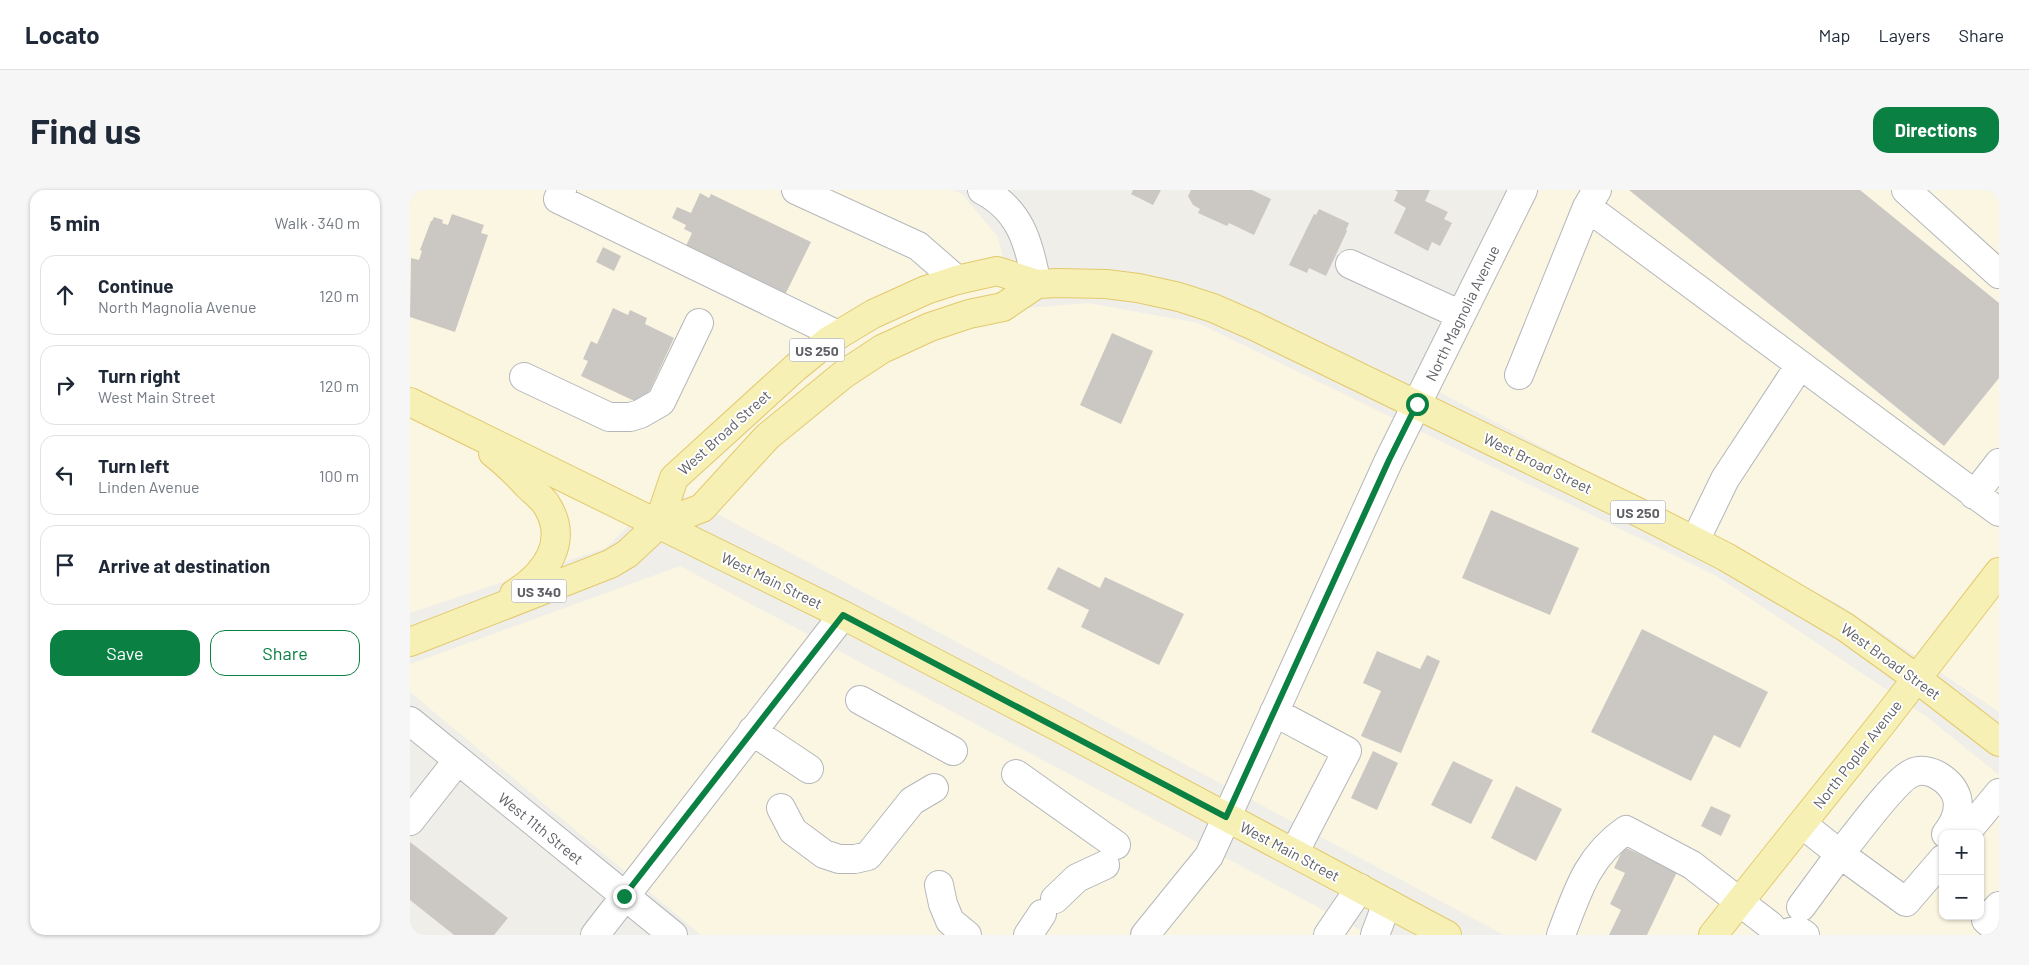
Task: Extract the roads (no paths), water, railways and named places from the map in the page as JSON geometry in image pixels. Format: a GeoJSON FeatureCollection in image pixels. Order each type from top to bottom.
{"type":"FeatureCollection","features":[{"type":"Feature","properties":{"kind":"main road","name":"West Broad Street"},"geometry":{"type":"LineString","coordinates":[[658,525],[674,478],[796,367],[838,334],[873,314],[926,290],[957,280],[997,271],[1037,284],[1106,284],[1138,288],[1179,297],[1238,319],[1417,404],[1695,541],[1814,607],[1916,678],[1999,742]]}},
{"type":"Feature","properties":{"kind":"main road","name":"US 250"},"geometry":{"type":"LineString","coordinates":[[658,525],[702,508],[767,438],[844,374],[882,349],[930,327],[969,314],[1003,307],[1037,284]]}},
{"type":"Feature","properties":{"kind":"main road","name":"West Main Street"},"geometry":{"type":"LineString","coordinates":[[410,402],[658,525],[768,576],[1447,935]]}},
{"type":"Feature","properties":{"kind":"main road"},"geometry":{"type":"LineString","coordinates":[[450,421],[507,464],[546,504],[554,522],[556,540],[550,560],[527,586],[490,610]]}},
{"type":"Feature","properties":{"kind":"main road","name":"US 340"},"geometry":{"type":"LineString","coordinates":[[410,642],[610,564],[627,554],[658,525]]}},
{"type":"Feature","properties":{"kind":"main road","name":"North Poplar Avenue"},"geometry":{"type":"LineString","coordinates":[[1713,935],[1883,722],[1999,572]]}},
{"type":"Feature","properties":{"kind":"street"},"geometry":{"type":"LineString","coordinates":[[562,190],[558,199],[838,334]]}},
{"type":"Feature","properties":{"kind":"street"},"geometry":{"type":"LineString","coordinates":[[796,190],[918,246],[957,280]]}},
{"type":"Feature","properties":{"kind":"street"},"geometry":{"type":"LineString","coordinates":[[982,190],[997,198],[1012,215],[1027,239],[1037,284]]}},
{"type":"Feature","properties":{"kind":"street","name":"North Magnolia Avenue"},"geometry":{"type":"LineString","coordinates":[[1145,935],[1209,856],[1389,460],[1523,190]]}},
{"type":"Feature","properties":{"kind":"street"},"geometry":{"type":"LineString","coordinates":[[1906,190],[1999,274]]}},
{"type":"Feature","properties":{"kind":"street"},"geometry":{"type":"LineString","coordinates":[[1519,375],[1592,198],[1800,365],[1999,512]]}},
{"type":"Feature","properties":{"kind":"street"},"geometry":{"type":"LineString","coordinates":[[1350,264],[1461,315]]}},
{"type":"Feature","properties":{"kind":"street"},"geometry":{"type":"LineString","coordinates":[[524,377],[609,416],[630,417],[640,414],[661,402],[700,323]]}},
{"type":"Feature","properties":{"kind":"street"},"geometry":{"type":"LineString","coordinates":[[1695,541],[1725,479],[1800,365]]}},
{"type":"Feature","properties":{"kind":"street"},"geometry":{"type":"LineString","coordinates":[[1974,495],[1999,463]]}},
{"type":"Feature","properties":{"kind":"street"},"geometry":{"type":"LineString","coordinates":[[594,935],[843,615]]}},
{"type":"Feature","properties":{"kind":"street"},"geometry":{"type":"LineString","coordinates":[[860,700],[953,750]]}},
{"type":"Feature","properties":{"kind":"street"},"geometry":{"type":"LineString","coordinates":[[1274,712],[1347,751],[1294,853]]}},
{"type":"Feature","properties":{"kind":"street","name":"West 11th Street"},"geometry":{"type":"LineString","coordinates":[[410,721],[673,935]]}},
{"type":"Feature","properties":{"kind":"street"},"geometry":{"type":"LineString","coordinates":[[752,731],[809,769]]}},
{"type":"Feature","properties":{"kind":"street"},"geometry":{"type":"LineString","coordinates":[[410,820],[458,760]]}},
{"type":"Feature","properties":{"kind":"street"},"geometry":{"type":"LineString","coordinates":[[1802,907],[1840,854],[1894,788],[1911,773],[1927,770],[1938,775],[1957,797],[1958,812],[1949,830]]}},
{"type":"Feature","properties":{"kind":"street"},"geometry":{"type":"LineString","coordinates":[[1016,774],[1110,855],[1076,878],[1042,916]]}},
{"type":"Feature","properties":{"kind":"street"},"geometry":{"type":"LineString","coordinates":[[781,808],[793,831],[824,854],[839,859],[855,859],[868,856],[912,801],[934,788]]}},
{"type":"Feature","properties":{"kind":"street"},"geometry":{"type":"LineString","coordinates":[[1967,830],[1999,793]]}},
{"type":"Feature","properties":{"kind":"street"},"geometry":{"type":"LineString","coordinates":[[1802,824],[1906,902],[1938,866],[1929,854],[1939,843]]}},
{"type":"Feature","properties":{"kind":"street"},"geometry":{"type":"LineString","coordinates":[[1561,935],[1584,875],[1611,840],[1626,830],[1692,865],[1739,903],[1777,930],[1802,932],[1805,935]]}},
{"type":"Feature","properties":{"kind":"street"},"geometry":{"type":"LineString","coordinates":[[939,885],[943,904],[950,921],[967,935]]}},
{"type":"Feature","properties":{"kind":"street"},"geometry":{"type":"LineString","coordinates":[[1328,935],[1360,888]]}},
{"type":"Feature","properties":{"kind":"street"},"geometry":{"type":"LineString","coordinates":[[1375,935],[1387,903]]}}]}
